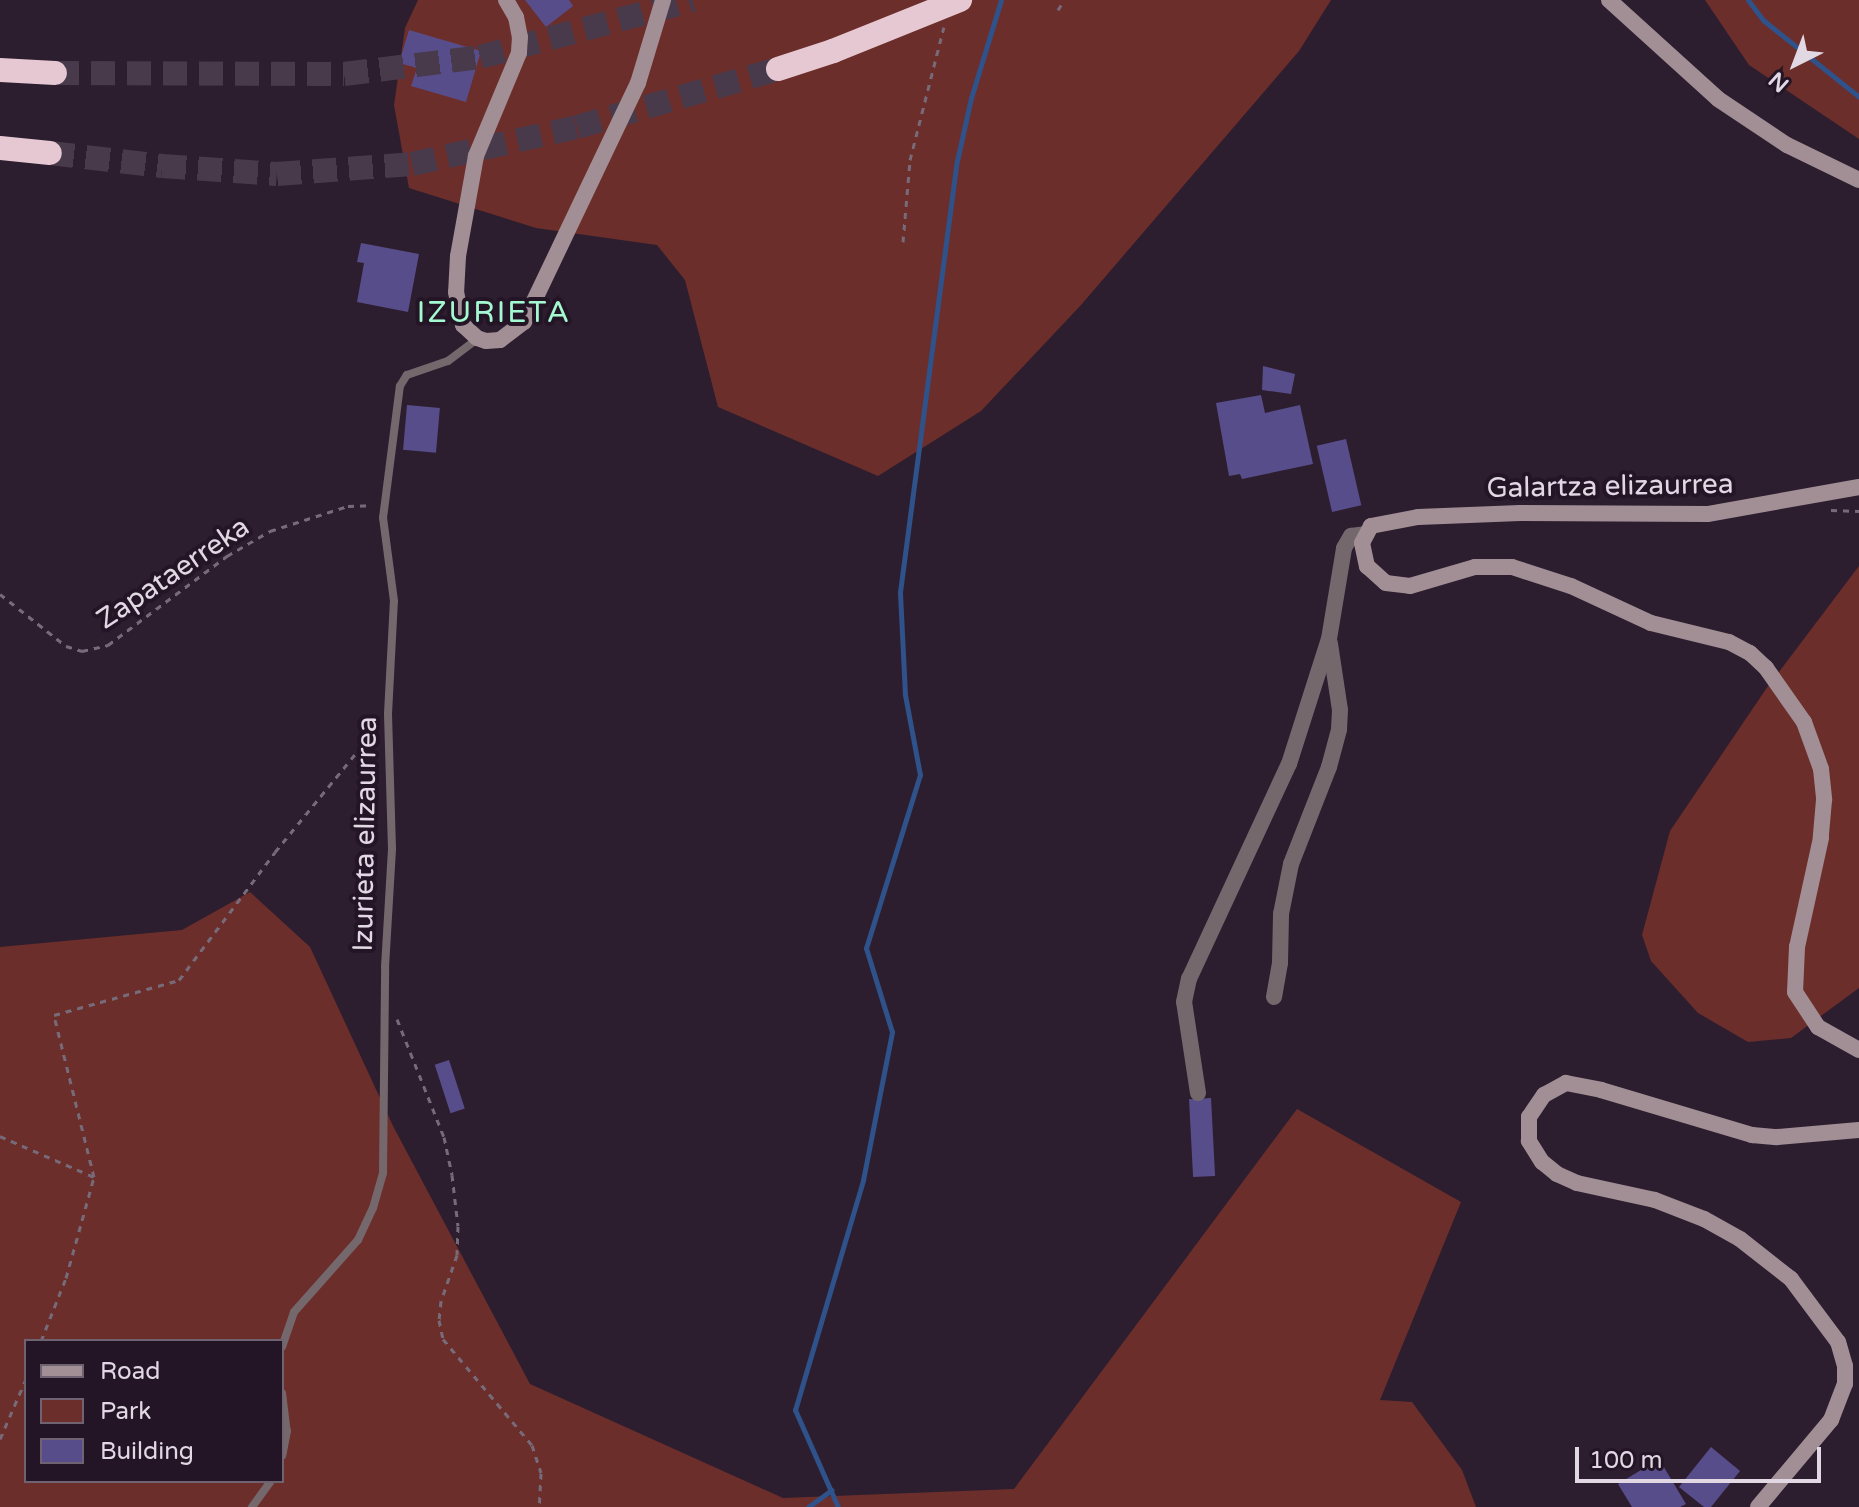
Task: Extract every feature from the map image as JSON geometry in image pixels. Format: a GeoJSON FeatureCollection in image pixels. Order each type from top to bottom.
{"type":"FeatureCollection","features":[{"type":"Feature","properties":{"kind":"highway"},"geometry":{"type":"LineString","coordinates":[[778,69],[833,51],[960,0]]}},
{"type":"Feature","properties":{"kind":"highway"},"geometry":{"type":"LineString","coordinates":[[0,70],[55,73]]}},
{"type":"Feature","properties":{"kind":"highway"},"geometry":{"type":"LineString","coordinates":[[0,148],[50,153]]}},
{"type":"Feature","properties":{"kind":"street"},"geometry":{"type":"LineString","coordinates":[[506,0],[516,17],[519,53],[476,156],[458,256],[458,308],[463,325],[477,338],[500,340],[524,322],[638,83],[663,0]]}},
{"type":"Feature","properties":{"kind":"street"},"geometry":{"type":"LineString","coordinates":[[1609,0],[1718,99],[1787,145],[1859,180]]}},
{"type":"Feature","properties":{"kind":"street","name":"Galartza elizaurrea"},"geometry":{"type":"LineString","coordinates":[[1198,1093],[1184,1002],[1189,979],[1289,764],[1329,639],[1344,548],[1351,536],[1365,534],[1378,523],[1418,517],[1535,513],[1707,514],[1859,487]]}},
{"type":"Feature","properties":{"kind":"street"},"geometry":{"type":"LineString","coordinates":[[1365,534],[1362,543],[1367,566],[1386,583],[1410,586],[1490,565],[1522,569],[1571,586],[1651,623],[1729,642],[1750,653],[1766,668],[1804,722],[1821,769],[1824,800],[1821,838],[1797,947],[1795,992],[1818,1027],[1859,1050]]}},
{"type":"Feature","properties":{"kind":"street","name":"Galartza elizaurrea"},"geometry":{"type":"LineString","coordinates":[[1274,997],[1280,963],[1281,914],[1291,864],[1329,767],[1339,729],[1340,710],[1329,639]]}},
{"type":"Feature","properties":{"kind":"street"},"geometry":{"type":"LineString","coordinates":[[1758,1507],[1831,1420],[1845,1384],[1845,1366],[1838,1342],[1791,1279],[1740,1239],[1704,1219],[1655,1200],[1577,1183],[1557,1174],[1542,1162],[1529,1141],[1529,1117],[1544,1095],[1566,1083],[1601,1090],[1752,1135],[1777,1137],[1859,1130]]}},
{"type":"Feature","properties":{"kind":"lane","name":"Izurieta elizaurrea"},"geometry":{"type":"LineString","coordinates":[[284,1341],[294,1312],[348,1255],[366,1224],[383,1173],[384,1010],[392,849],[388,714],[394,601],[384,504],[402,379],[459,356],[477,338]]}},
{"type":"Feature","properties":{"kind":"lane"},"geometry":{"type":"LineString","coordinates":[[284,1408],[287,1431],[284,1446]]}},
{"type":"Feature","properties":{"kind":"lane"},"geometry":{"type":"LineString","coordinates":[[252,1507],[270,1483]]}},
{"type":"Feature","properties":{"kind":"path"},"geometry":{"type":"LineString","coordinates":[[1058,10],[1064,0]]}},
{"type":"Feature","properties":{"kind":"path"},"geometry":{"type":"LineString","coordinates":[[903,242],[910,160],[944,26]]}},
{"type":"Feature","properties":{"kind":"path","name":"Zapataerreka"},"geometry":{"type":"LineString","coordinates":[[0,594],[66,646],[82,651],[108,645],[227,556],[270,531],[348,506],[384,504]]}},
{"type":"Feature","properties":{"kind":"path"},"geometry":{"type":"LineString","coordinates":[[42,1339],[66,1278],[94,1177],[54,1015],[179,980],[275,852],[388,714]]}},
{"type":"Feature","properties":{"kind":"path"},"geometry":{"type":"LineString","coordinates":[[384,1010],[396,1017],[408,1039],[444,1137],[452,1175],[458,1226],[457,1255],[441,1301],[439,1320],[443,1339],[532,1445],[541,1473],[539,1507]]}},
{"type":"Feature","properties":{"kind":"path"},"geometry":{"type":"LineString","coordinates":[[0,1136],[94,1177]]}},
{"type":"Feature","properties":{"kind":"path"},"geometry":{"type":"LineString","coordinates":[[0,1439],[24,1384]]}},
{"type":"Feature","properties":{"kind":"green space"},"geometry":{"type":"Polygon","coordinates":[[[418,0],[1331,0],[1299,51],[1081,305],[981,411],[878,476],[718,407],[685,280],[657,245],[536,228],[409,188],[394,105],[405,28],[418,0]]]}},
{"type":"Feature","properties":{"kind":"green space"},"geometry":{"type":"Polygon","coordinates":[[[1705,0],[1859,0],[1859,139],[1749,65],[1705,0]]]}},
{"type":"Feature","properties":{"kind":"green space"},"geometry":{"type":"Polygon","coordinates":[[[1859,566],[1859,988],[1791,1038],[1748,1042],[1698,1013],[1651,961],[1642,935],[1670,831],[1766,689],[1859,566]]]}},
{"type":"Feature","properties":{"kind":"green space"},"geometry":{"type":"Polygon","coordinates":[[[250,892],[310,947],[393,1126],[530,1384],[783,1498],[1014,1489],[1297,1109],[1461,1202],[1380,1400],[1412,1402],[1462,1470],[1476,1507],[0,1507],[0,947],[182,930],[250,892]]]}},
{"type":"Feature","properties":{"kind":"building"},"geometry":{"type":"Polygon","coordinates":[[[525,0],[569,0],[573,6],[546,27],[525,0]]]}},
{"type":"Feature","properties":{"kind":"building"},"geometry":{"type":"Polygon","coordinates":[[[409,30],[481,51],[466,102],[411,86],[417,68],[399,63],[409,30]]]}},
{"type":"Feature","properties":{"kind":"building"},"geometry":{"type":"Polygon","coordinates":[[[361,243],[419,254],[408,312],[357,302],[364,263],[357,262],[361,243]]]}},
{"type":"Feature","properties":{"kind":"building"},"geometry":{"type":"Polygon","coordinates":[[[1263,366],[1295,374],[1291,394],[1262,390],[1263,366]]]}},
{"type":"Feature","properties":{"kind":"building"},"geometry":{"type":"Polygon","coordinates":[[[1261,395],[1265,413],[1300,405],[1313,464],[1242,479],[1240,474],[1229,476],[1216,403],[1261,395]]]}},
{"type":"Feature","properties":{"kind":"building"},"geometry":{"type":"Polygon","coordinates":[[[407,405],[440,408],[436,453],[403,450],[407,405]]]}},
{"type":"Feature","properties":{"kind":"building"},"geometry":{"type":"Polygon","coordinates":[[[1346,439],[1361,505],[1332,512],[1317,446],[1346,439]]]}},
{"type":"Feature","properties":{"kind":"building"},"geometry":{"type":"Polygon","coordinates":[[[449,1060],[465,1109],[450,1113],[435,1065],[449,1060]]]}},
{"type":"Feature","properties":{"kind":"building"},"geometry":{"type":"Polygon","coordinates":[[[1211,1098],[1215,1176],[1193,1177],[1189,1099],[1211,1098]]]}},
{"type":"Feature","properties":{"kind":"building"},"geometry":{"type":"Polygon","coordinates":[[[1711,1447],[1740,1471],[1711,1507],[1704,1507],[1679,1487],[1711,1447]]]}},
{"type":"Feature","properties":{"kind":"building"},"geometry":{"type":"Polygon","coordinates":[[[1659,1459],[1686,1504],[1680,1507],[1632,1507],[1618,1484],[1659,1459]]]}},
{"type":"Feature","properties":{"kind":"waterway"},"geometry":{"type":"LineString","coordinates":[[838,1507],[795,1410],[863,1180],[892,1032],[866,948],[920,775],[905,695],[900,592],[957,161],[971,98],[1001,0]]}},
{"type":"Feature","properties":{"kind":"waterway"},"geometry":{"type":"LineString","coordinates":[[1748,0],[1763,20],[1859,97]]}},
{"type":"Feature","properties":{"kind":"waterway"},"geometry":{"type":"LineString","coordinates":[[808,1507],[831,1490]]}},
{"type":"Feature","properties":{"kind":"tunnel"},"geometry":{"type":"LineString","coordinates":[[55,73],[344,74],[480,57],[693,0]]}},
{"type":"Feature","properties":{"kind":"tunnel"},"geometry":{"type":"LineString","coordinates":[[50,153],[162,166],[277,174],[412,164],[577,127],[778,69]]}},
{"type":"Feature","properties":{"kind":"district","name":"IZURIETA"},"geometry":{"type":"Point","coordinates":[494,313]}}]}
